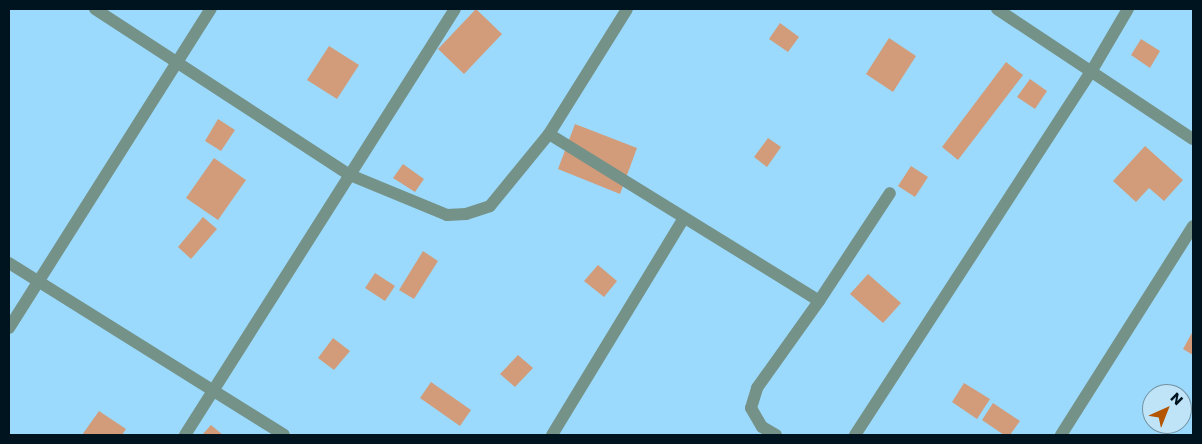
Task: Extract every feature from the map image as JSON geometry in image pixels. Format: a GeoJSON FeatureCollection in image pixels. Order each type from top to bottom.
{"type":"FeatureCollection","features":[{"type":"Feature","properties":{"kind":"street"},"geometry":{"type":"LineString","coordinates":[[95,9],[176,64],[350,174],[447,215],[466,214],[490,206],[549,134],[627,9]]}},
{"type":"Feature","properties":{"kind":"street"},"geometry":{"type":"LineString","coordinates":[[9,328],[211,9]]}},
{"type":"Feature","properties":{"kind":"street"},"geometry":{"type":"LineString","coordinates":[[185,435],[455,9]]}},
{"type":"Feature","properties":{"kind":"street"},"geometry":{"type":"LineString","coordinates":[[997,9],[1193,139]]}},
{"type":"Feature","properties":{"kind":"street"},"geometry":{"type":"LineString","coordinates":[[855,435],[1091,72],[1128,9]]}},
{"type":"Feature","properties":{"kind":"street"},"geometry":{"type":"LineString","coordinates":[[549,134],[819,301]]}},
{"type":"Feature","properties":{"kind":"street"},"geometry":{"type":"LineString","coordinates":[[776,435],[762,427],[751,408],[757,388],[819,301],[890,193]]}},
{"type":"Feature","properties":{"kind":"street"},"geometry":{"type":"LineString","coordinates":[[552,435],[684,218]]}},
{"type":"Feature","properties":{"kind":"street"},"geometry":{"type":"LineString","coordinates":[[1061,435],[1193,226]]}},
{"type":"Feature","properties":{"kind":"street"},"geometry":{"type":"LineString","coordinates":[[9,264],[284,435]]}},
{"type":"Feature","properties":{"kind":"building"},"geometry":{"type":"Polygon","coordinates":[[[476,9],[502,34],[464,74],[438,49],[476,9]]]}},
{"type":"Feature","properties":{"kind":"building"},"geometry":{"type":"Polygon","coordinates":[[[780,23],[799,37],[788,52],[769,39],[780,23]]]}},
{"type":"Feature","properties":{"kind":"building"},"geometry":{"type":"Polygon","coordinates":[[[889,38],[916,56],[893,92],[866,74],[889,38]]]}},
{"type":"Feature","properties":{"kind":"building"},"geometry":{"type":"Polygon","coordinates":[[[1141,39],[1160,51],[1150,68],[1131,55],[1141,39]]]}},
{"type":"Feature","properties":{"kind":"building"},"geometry":{"type":"Polygon","coordinates":[[[329,46],[359,65],[337,99],[307,80],[329,46]]]}},
{"type":"Feature","properties":{"kind":"building"},"geometry":{"type":"Polygon","coordinates":[[[1006,62],[1023,75],[958,160],[942,147],[1006,62]]]}},
{"type":"Feature","properties":{"kind":"building"},"geometry":{"type":"Polygon","coordinates":[[[1030,79],[1047,91],[1035,109],[1017,97],[1030,79]]]}},
{"type":"Feature","properties":{"kind":"building"},"geometry":{"type":"Polygon","coordinates":[[[218,119],[235,130],[221,151],[205,141],[218,119]]]}},
{"type":"Feature","properties":{"kind":"building"},"geometry":{"type":"Polygon","coordinates":[[[575,124],[637,148],[620,194],[558,169],[575,124]]]}},
{"type":"Feature","properties":{"kind":"building"},"geometry":{"type":"Polygon","coordinates":[[[768,138],[781,147],[767,167],[754,157],[768,138]]]}},
{"type":"Feature","properties":{"kind":"building"},"geometry":{"type":"Polygon","coordinates":[[[1145,146],[1183,180],[1164,201],[1149,188],[1136,202],[1113,181],[1145,146]]]}},
{"type":"Feature","properties":{"kind":"building"},"geometry":{"type":"Polygon","coordinates":[[[214,158],[246,180],[218,220],[186,198],[214,158]]]}},
{"type":"Feature","properties":{"kind":"building"},"geometry":{"type":"Polygon","coordinates":[[[403,164],[424,179],[415,192],[393,178],[403,164]]]}},
{"type":"Feature","properties":{"kind":"building"},"geometry":{"type":"Polygon","coordinates":[[[911,166],[928,177],[915,197],[898,186],[911,166]]]}},
{"type":"Feature","properties":{"kind":"building"},"geometry":{"type":"Polygon","coordinates":[[[203,217],[217,229],[191,259],[178,247],[203,217]]]}},
{"type":"Feature","properties":{"kind":"building"},"geometry":{"type":"Polygon","coordinates":[[[423,251],[438,261],[414,299],[399,290],[423,251]]]}},
{"type":"Feature","properties":{"kind":"building"},"geometry":{"type":"Polygon","coordinates":[[[598,265],[617,281],[604,297],[584,281],[598,265]]]}},
{"type":"Feature","properties":{"kind":"building"},"geometry":{"type":"Polygon","coordinates":[[[375,273],[395,286],[385,301],[365,288],[375,273]]]}},
{"type":"Feature","properties":{"kind":"building"},"geometry":{"type":"Polygon","coordinates":[[[868,274],[901,303],[883,323],[850,294],[868,274]]]}},
{"type":"Feature","properties":{"kind":"building"},"geometry":{"type":"Polygon","coordinates":[[[1193,331],[1193,355],[1183,349],[1193,331]]]}},
{"type":"Feature","properties":{"kind":"building"},"geometry":{"type":"Polygon","coordinates":[[[333,338],[350,351],[334,370],[318,358],[333,338]]]}},
{"type":"Feature","properties":{"kind":"building"},"geometry":{"type":"Polygon","coordinates":[[[518,355],[533,368],[515,387],[500,374],[518,355]]]}},
{"type":"Feature","properties":{"kind":"building"},"geometry":{"type":"Polygon","coordinates":[[[431,382],[471,410],[460,426],[420,398],[431,382]]]}},
{"type":"Feature","properties":{"kind":"building"},"geometry":{"type":"Polygon","coordinates":[[[964,383],[990,399],[977,419],[952,402],[964,383]]]}},
{"type":"Feature","properties":{"kind":"building"},"geometry":{"type":"Polygon","coordinates":[[[993,403],[1020,421],[1010,435],[1004,435],[982,420],[993,403]]]}},
{"type":"Feature","properties":{"kind":"building"},"geometry":{"type":"Polygon","coordinates":[[[99,411],[126,429],[122,435],[82,435],[99,411]]]}},
{"type":"Feature","properties":{"kind":"building"},"geometry":{"type":"Polygon","coordinates":[[[211,425],[223,435],[202,435],[211,425]]]}}]}
